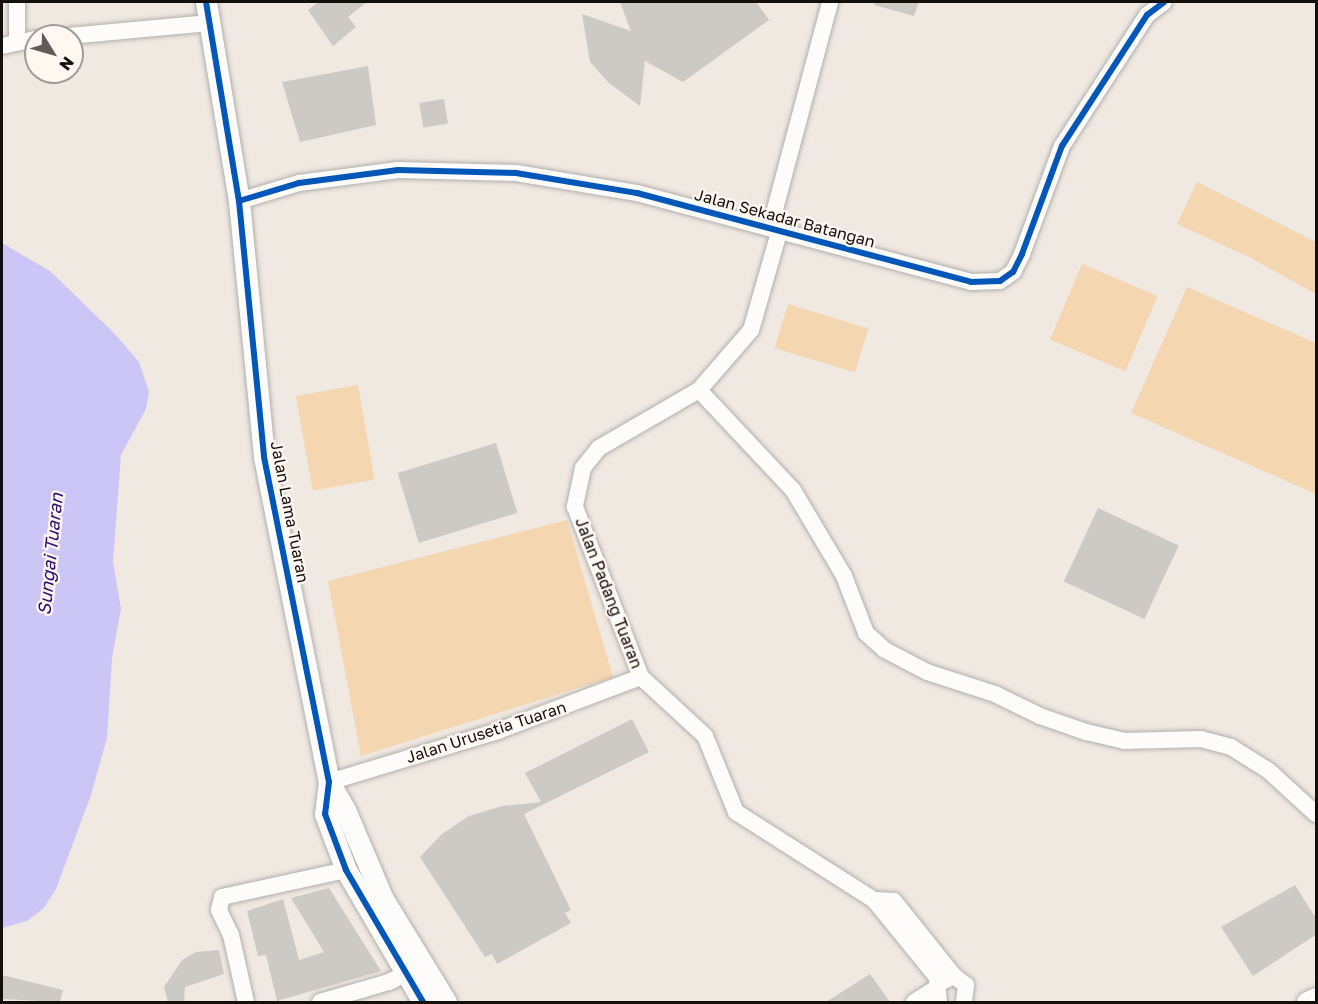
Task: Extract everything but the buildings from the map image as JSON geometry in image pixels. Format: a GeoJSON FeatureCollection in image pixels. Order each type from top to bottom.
{"type":"FeatureCollection","features":[{"type":"Feature","properties":{"kind":"street"},"geometry":{"type":"LineString","coordinates":[[17,2],[9,44],[24,41]]}},
{"type":"Feature","properties":{"kind":"street","name":"Jalan Lama Tuaran"},"geometry":{"type":"LineString","coordinates":[[206,2],[239,201],[264,457],[328,782],[325,814],[346,870],[423,1002]]}},
{"type":"Feature","properties":{"kind":"street","name":"Jalan Padang Tuaran"},"geometry":{"type":"LineString","coordinates":[[830,2],[775,228],[755,322],[699,390],[598,448],[583,468],[575,507],[641,677],[705,736],[736,812],[874,900],[942,987],[963,981],[968,1000]]}},
{"type":"Feature","properties":{"kind":"street","name":"Jalan Sekadar Batangan"},"geometry":{"type":"LineString","coordinates":[[239,201],[299,183],[398,170],[516,173],[637,193],[971,282],[1000,281],[1013,272],[1022,254],[1067,137],[1147,15],[1164,2]]}},
{"type":"Feature","properties":{"kind":"street"},"geometry":{"type":"LineString","coordinates":[[84,35],[209,23]]}},
{"type":"Feature","properties":{"kind":"street"},"geometry":{"type":"LineString","coordinates":[[699,390],[793,490],[844,576],[866,633],[885,650],[927,672],[995,694],[1040,716],[1086,732],[1124,741],[1201,739],[1231,747],[1269,771],[1317,814]]}},
{"type":"Feature","properties":{"kind":"street","name":"Jalan Urusetia Tuaran"},"geometry":{"type":"LineString","coordinates":[[328,782],[498,731],[641,677]]}},
{"type":"Feature","properties":{"kind":"street","name":"Jalan Lama Tuaran"},"geometry":{"type":"LineString","coordinates":[[328,782],[346,812],[383,899],[446,1002]]}},
{"type":"Feature","properties":{"kind":"street"},"geometry":{"type":"LineString","coordinates":[[246,1002],[231,935],[219,910],[222,897],[346,870]]}},
{"type":"Feature","properties":{"kind":"street"},"geometry":{"type":"LineString","coordinates":[[321,1002],[390,982],[405,974]]}},
{"type":"Feature","properties":{"kind":"street"},"geometry":{"type":"LineString","coordinates":[[914,1002],[942,987]]}},
{"type":"Feature","properties":{"kind":"street"},"geometry":{"type":"LineString","coordinates":[[1307,1002],[1317,998]]}},
{"type":"Feature","properties":{"kind":"shaded area"},"geometry":{"type":"Polygon","coordinates":[[[1197,182],[1316,242],[1316,294],[1251,258],[1177,224],[1197,182]]]}},
{"type":"Feature","properties":{"kind":"shaded area"},"geometry":{"type":"Polygon","coordinates":[[[1082,264],[1157,296],[1125,372],[1050,339],[1082,264]]]}},
{"type":"Feature","properties":{"kind":"shaded area"},"geometry":{"type":"Polygon","coordinates":[[[1187,287],[1316,343],[1316,494],[1131,413],[1187,287]]]}},
{"type":"Feature","properties":{"kind":"shaded area"},"geometry":{"type":"Polygon","coordinates":[[[788,304],[868,329],[855,373],[775,348],[788,304]]]}},
{"type":"Feature","properties":{"kind":"shaded area"},"geometry":{"type":"Polygon","coordinates":[[[358,385],[375,480],[313,490],[296,396],[358,385]]]}},
{"type":"Feature","properties":{"kind":"shaded area"},"geometry":{"type":"Polygon","coordinates":[[[567,520],[613,677],[361,756],[328,581],[567,520]]]}},
{"type":"Feature","properties":{"kind":"water","name":"Sungai Tuaran"},"geometry":{"type":"Polygon","coordinates":[[[2,243],[50,271],[115,334],[139,362],[149,392],[146,409],[121,455],[113,561],[121,609],[112,658],[107,738],[91,795],[56,889],[44,908],[27,921],[2,928],[2,243]]]}},
{"type":"Feature","properties":{"kind":"cycle path"},"geometry":{"type":"LineString","coordinates":[[206,2],[239,201],[264,457],[329,782],[325,814],[346,870],[423,1002]]}},
{"type":"Feature","properties":{"kind":"cycle path"},"geometry":{"type":"LineString","coordinates":[[239,201],[299,183],[398,170],[516,173],[637,193],[971,282],[1000,281],[1013,272],[1022,254],[1062,146],[1147,15],[1164,2]]}}]}
